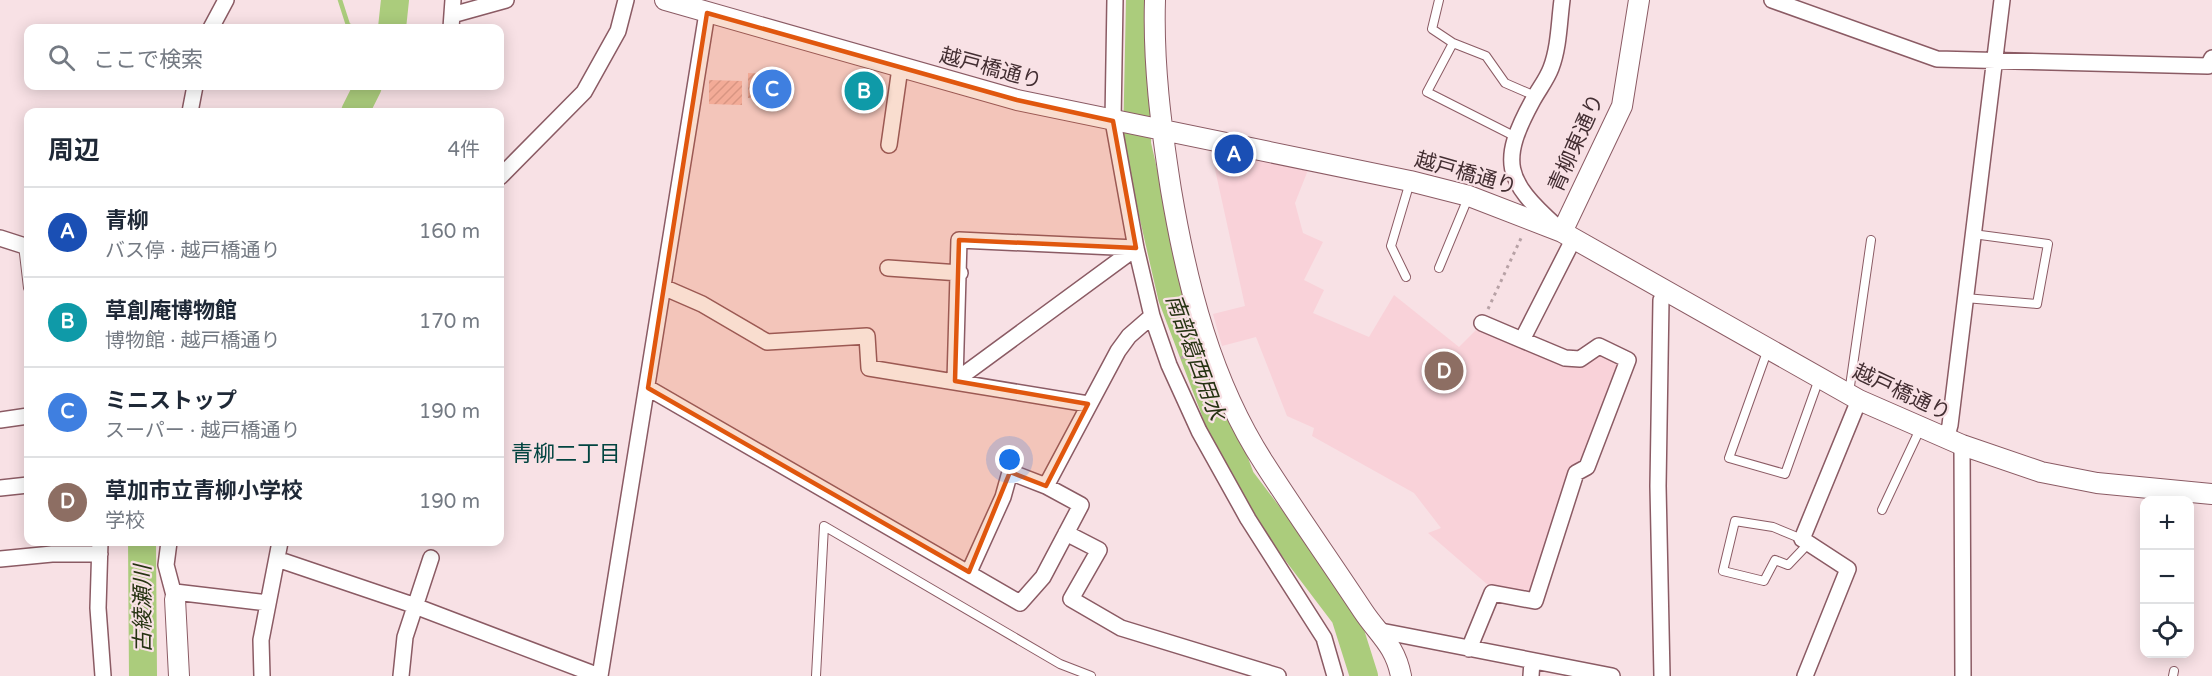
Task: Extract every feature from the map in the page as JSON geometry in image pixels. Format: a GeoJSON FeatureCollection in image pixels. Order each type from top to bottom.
{"type":"FeatureCollection","features":[{"type":"Feature","properties":{"kind":"street"},"geometry":{"type":"LineString","coordinates":[[213,24],[226,0]]}},
{"type":"Feature","properties":{"kind":"street"},"geometry":{"type":"LineString","coordinates":[[452,14],[506,0]]}},
{"type":"Feature","properties":{"kind":"street"},"geometry":{"type":"LineString","coordinates":[[504,173],[584,92],[618,31],[626,0]]}},
{"type":"Feature","properties":{"kind":"street","name":"越戸橋通り"},"geometry":{"type":"LineString","coordinates":[[665,0],[1017,100],[1410,181],[1468,196],[1530,218],[1568,235],[1854,397],[1954,442],[2001,460],[2063,477],[2097,483],[2212,494]]}},
{"type":"Feature","properties":{"kind":"street"},"geometry":{"type":"LineString","coordinates":[[1115,0],[1117,122],[1136,248],[1152,316],[1169,365],[1199,431],[1248,519],[1324,638],[1335,676]]}},
{"type":"Feature","properties":{"kind":"street"},"geometry":{"type":"LineString","coordinates":[[1155,0],[1155,73],[1159,130],[1185,265],[1196,308],[1228,397],[1247,437],[1368,617],[1395,652],[1401,676]]}},
{"type":"Feature","properties":{"kind":"street"},"geometry":{"type":"LineString","coordinates":[[1522,340],[1568,235],[1534,207],[1515,182],[1510,169],[1516,136],[1535,96],[1551,70],[1557,51],[1562,0]]}},
{"type":"Feature","properties":{"kind":"street","name":"青柳東通り"},"geometry":{"type":"LineString","coordinates":[[1568,235],[1622,106],[1639,0]]}},
{"type":"Feature","properties":{"kind":"street"},"geometry":{"type":"LineString","coordinates":[[1772,0],[1937,59],[2211,64]]}},
{"type":"Feature","properties":{"kind":"street"},"geometry":{"type":"LineString","coordinates":[[1963,676],[1954,442],[1950,425],[2002,0]]}},
{"type":"Feature","properties":{"kind":"street"},"geometry":{"type":"LineString","coordinates":[[277,559],[414,606],[599,676],[648,388],[706,13]]}},
{"type":"Feature","properties":{"kind":"street"},"geometry":{"type":"LineString","coordinates":[[888,145],[900,68]]}},
{"type":"Feature","properties":{"kind":"street"},"geometry":{"type":"LineString","coordinates":[[191,108],[194,90]]}},
{"type":"Feature","properties":{"kind":"street"},"geometry":{"type":"LineString","coordinates":[[0,238],[24,245]]}},
{"type":"Feature","properties":{"kind":"street"},"geometry":{"type":"LineString","coordinates":[[956,381],[959,240],[1136,248]]}},
{"type":"Feature","properties":{"kind":"street"},"geometry":{"type":"LineString","coordinates":[[956,381],[1136,248]]}},
{"type":"Feature","properties":{"kind":"street"},"geometry":{"type":"LineString","coordinates":[[888,268],[960,273]]}},
{"type":"Feature","properties":{"kind":"street"},"geometry":{"type":"LineString","coordinates":[[663,287],[702,304],[767,342],[867,336],[869,368],[1088,404]]}},
{"type":"Feature","properties":{"kind":"street"},"geometry":{"type":"LineString","coordinates":[[1662,676],[1658,486],[1662,300],[1667,290]]}},
{"type":"Feature","properties":{"kind":"street"},"geometry":{"type":"LineString","coordinates":[[1046,486],[1088,404],[1124,343],[1152,316]]}},
{"type":"Feature","properties":{"kind":"street"},"geometry":{"type":"LineString","coordinates":[[1469,649],[1492,593],[1535,601],[1576,473],[1587,467],[1628,360],[1599,346],[1580,358],[1564,358],[1482,322]]}},
{"type":"Feature","properties":{"kind":"street"},"geometry":{"type":"LineString","coordinates":[[648,388],[1020,603],[1044,577],[1081,505],[1046,486],[1010,472],[1003,497],[969,572]]}},
{"type":"Feature","properties":{"kind":"street"},"geometry":{"type":"LineString","coordinates":[[1805,676],[1848,568],[1804,541],[1854,397]]}},
{"type":"Feature","properties":{"kind":"street"},"geometry":{"type":"LineString","coordinates":[[0,420],[24,417]]}},
{"type":"Feature","properties":{"kind":"street"},"geometry":{"type":"LineString","coordinates":[[0,489],[24,486]]}},
{"type":"Feature","properties":{"kind":"street"},"geometry":{"type":"LineString","coordinates":[[1066,533],[1099,550],[1071,599],[1121,628],[1278,676]]}},
{"type":"Feature","properties":{"kind":"street"},"geometry":{"type":"LineString","coordinates":[[168,546],[166,565],[175,595],[179,676]]}},
{"type":"Feature","properties":{"kind":"street"},"geometry":{"type":"LineString","coordinates":[[262,676],[261,640],[279,546]]}},
{"type":"Feature","properties":{"kind":"street"},"geometry":{"type":"LineString","coordinates":[[0,559],[100,548],[98,608],[103,676]]}},
{"type":"Feature","properties":{"kind":"street"},"geometry":{"type":"LineString","coordinates":[[402,676],[405,637],[432,558]]}},
{"type":"Feature","properties":{"kind":"street"},"geometry":{"type":"LineString","coordinates":[[175,595],[268,603]]}},
{"type":"Feature","properties":{"kind":"street"},"geometry":{"type":"LineString","coordinates":[[1381,631],[1469,649],[1532,668],[1612,676]]}},
{"type":"Feature","properties":{"kind":"lane"},"geometry":{"type":"LineString","coordinates":[[1439,0],[1432,29],[1453,43],[1485,56],[1505,83],[1535,96]]}},
{"type":"Feature","properties":{"kind":"lane"},"geometry":{"type":"LineString","coordinates":[[1453,43],[1427,92],[1516,136]]}},
{"type":"Feature","properties":{"kind":"lane"},"geometry":{"type":"LineString","coordinates":[[1406,277],[1391,246],[1410,181]]}},
{"type":"Feature","properties":{"kind":"lane"},"geometry":{"type":"LineString","coordinates":[[1439,268],[1468,196]]}},
{"type":"Feature","properties":{"kind":"lane"},"geometry":{"type":"LineString","coordinates":[[1965,298],[2037,304],[2048,244],[1973,234]]}},
{"type":"Feature","properties":{"kind":"lane"},"geometry":{"type":"LineString","coordinates":[[1854,397],[1871,240]]}},
{"type":"Feature","properties":{"kind":"lane"},"geometry":{"type":"LineString","coordinates":[[1768,349],[1729,458],[1785,474],[1819,378]]}},
{"type":"Feature","properties":{"kind":"lane"},"geometry":{"type":"LineString","coordinates":[[1882,510],[1921,427]]}},
{"type":"Feature","properties":{"kind":"lane"},"geometry":{"type":"LineString","coordinates":[[1735,521],[1773,527],[1804,541],[1788,565],[1775,560],[1764,581],[1723,571],[1735,521]]}},
{"type":"Feature","properties":{"kind":"lane"},"geometry":{"type":"LineString","coordinates":[[816,676],[824,526],[1060,664],[1092,676]]}},
{"type":"Feature","properties":{"kind":"path"},"geometry":{"type":"LineString","coordinates":[[1482,322],[1530,218]]}},
{"type":"Feature","properties":{"kind":"path"},"geometry":{"type":"LineString","coordinates":[[1175,360],[1200,353]]}},
{"type":"Feature","properties":{"kind":"highlighted area"},"geometry":{"type":"Polygon","coordinates":[[[707,13],[1017,100],[1113,121],[1136,248],[959,240],[955,381],[1088,404],[1046,486],[1010,472],[969,572],[648,388],[707,13]]]}},
{"type":"Feature","properties":{"kind":"shaded area"},"geometry":{"type":"Polygon","coordinates":[[[1211,151],[1308,170],[1295,203],[1303,233],[1323,242],[1304,280],[1324,290],[1313,313],[1369,337],[1394,295],[1459,347],[1479,327],[1559,361],[1599,351],[1622,363],[1584,462],[1571,470],[1546,538],[1545,550],[1531,596],[1488,585],[1428,533],[1441,528],[1414,493],[1312,436],[1314,428],[1287,416],[1256,337],[1222,346],[1213,314],[1245,306],[1211,151]]]}},
{"type":"Feature","properties":{"kind":"building"},"geometry":{"type":"Polygon","coordinates":[[[748,73],[789,75],[789,100],[748,98],[748,73]]]}},
{"type":"Feature","properties":{"kind":"building"},"geometry":{"type":"Polygon","coordinates":[[[709,80],[742,81],[742,105],[709,104],[709,80]]]}},
{"type":"Feature","properties":{"kind":"waterway"},"geometry":{"type":"LineString","coordinates":[[340,0],[348,24]]}},
{"type":"Feature","properties":{"kind":"waterway","name":"古綾瀬川"},"geometry":{"type":"LineString","coordinates":[[392,24],[395,0]]}},
{"type":"Feature","properties":{"kind":"waterway","name":"南部葛西用水"},"geometry":{"type":"LineString","coordinates":[[1140,0],[1137,144],[1172,297],[1241,479],[1345,616],[1364,676]]}},
{"type":"Feature","properties":{"kind":"waterway","name":"古綾瀬川"},"geometry":{"type":"LineString","coordinates":[[357,108],[366,90]]}},
{"type":"Feature","properties":{"kind":"waterway","name":"古綾瀬川"},"geometry":{"type":"LineString","coordinates":[[142,546],[143,676]]}},
{"type":"Feature","properties":{"kind":"place","name":"ミニストップ"},"geometry":{"type":"Point","coordinates":[772,89]}},
{"type":"Feature","properties":{"kind":"place","name":"草創庵博物館"},"geometry":{"type":"Point","coordinates":[864,91]}},
{"type":"Feature","properties":{"kind":"place","name":"青柳"},"geometry":{"type":"Point","coordinates":[1234,154]}},
{"type":"Feature","properties":{"kind":"place","name":"草加市立青柳小学校"},"geometry":{"type":"Point","coordinates":[1444,371]}},
{"type":"Feature","properties":{"kind":"district","name":"青柳二丁目"},"geometry":{"type":"Point","coordinates":[566,453]}}]}
